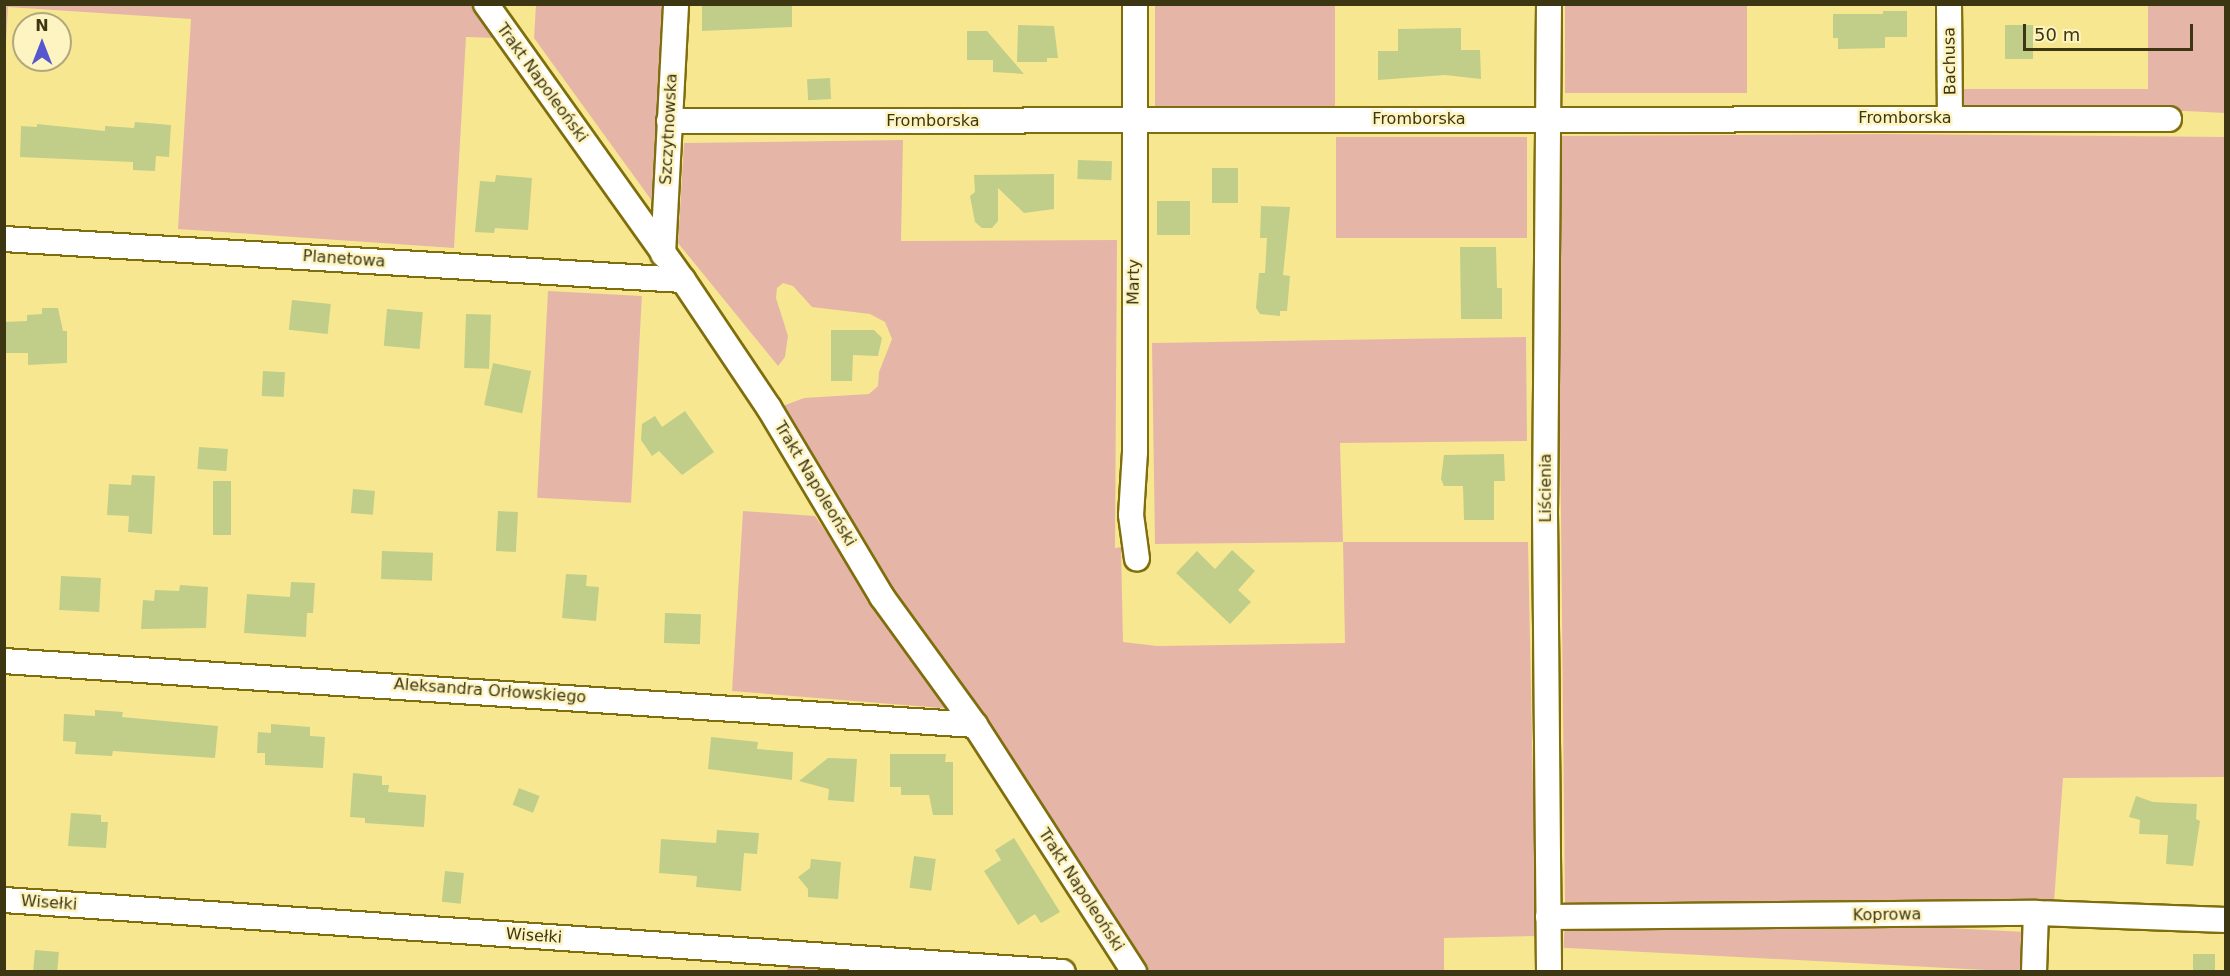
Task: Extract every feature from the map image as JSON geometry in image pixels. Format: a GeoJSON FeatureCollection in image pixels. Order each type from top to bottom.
{"type":"FeatureCollection","features":[{"type":"Feature","properties":{"kind":"street","name":"Trakt Napoleoński"},"geometry":{"type":"LineString","coordinates":[[486,4],[683,280],[769,408],[886,602],[975,725],[1134,972]]}},
{"type":"Feature","properties":{"kind":"street","name":"Szczytnowska"},"geometry":{"type":"LineString","coordinates":[[663,254],[676,4]]}},
{"type":"Feature","properties":{"kind":"street","name":"Marty"},"geometry":{"type":"LineString","coordinates":[[1135,4],[1137,120],[1131,514],[1137,559]]}},
{"type":"Feature","properties":{"kind":"street","name":"Liścienia"},"geometry":{"type":"LineString","coordinates":[[1549,4],[1545,512],[1549,972]]}},
{"type":"Feature","properties":{"kind":"street","name":"Bachusa"},"geometry":{"type":"LineString","coordinates":[[1949,4],[1950,118]]}},
{"type":"Feature","properties":{"kind":"street","name":"Fromborska"},"geometry":{"type":"LineString","coordinates":[[669,121],[2169,119]]}},
{"type":"Feature","properties":{"kind":"street","name":"Planetowa"},"geometry":{"type":"LineString","coordinates":[[4,239],[683,280]]}},
{"type":"Feature","properties":{"kind":"street","name":"Aleksandra Orłowskiego"},"geometry":{"type":"LineString","coordinates":[[4,661],[975,725]]}},
{"type":"Feature","properties":{"kind":"street","name":"Wisełki"},"geometry":{"type":"LineString","coordinates":[[4,900],[1063,972]]}},
{"type":"Feature","properties":{"kind":"street","name":"Koprowa"},"geometry":{"type":"LineString","coordinates":[[1548,917],[2036,913],[2226,920]]}},
{"type":"Feature","properties":{"kind":"street"},"geometry":{"type":"LineString","coordinates":[[2034,972],[2036,913]]}},
{"type":"Feature","properties":{"kind":"shaded area"},"geometry":{"type":"Polygon","coordinates":[[[5,4],[472,5],[496,38],[466,37],[454,248],[178,229],[191,19],[8,7],[5,61],[5,4]]]}},
{"type":"Feature","properties":{"kind":"shaded area"},"geometry":{"type":"Polygon","coordinates":[[[536,5],[664,5],[652,201],[534,38],[536,5]]]}},
{"type":"Feature","properties":{"kind":"shaded area"},"geometry":{"type":"Polygon","coordinates":[[[1155,5],[1335,5],[1335,109],[1155,109],[1155,5]]]}},
{"type":"Feature","properties":{"kind":"shaded area"},"geometry":{"type":"Polygon","coordinates":[[[1565,5],[1747,5],[1747,93],[1565,93],[1565,5]]]}},
{"type":"Feature","properties":{"kind":"shaded area"},"geometry":{"type":"Polygon","coordinates":[[[2148,5],[2225,5],[2225,113],[2126,108],[1960,108],[1962,89],[2148,89],[2148,5]]]}},
{"type":"Feature","properties":{"kind":"shaded area"},"geometry":{"type":"Polygon","coordinates":[[[1885,134],[2225,137],[2225,777],[2063,778],[2054,902],[1565,903],[1557,136],[1885,134]]]}},
{"type":"Feature","properties":{"kind":"shaded area"},"geometry":{"type":"Polygon","coordinates":[[[1336,137],[1527,137],[1527,238],[1336,238],[1336,137]]]}},
{"type":"Feature","properties":{"kind":"shaded area"},"geometry":{"type":"Polygon","coordinates":[[[903,140],[901,241],[1117,240],[1115,548],[1121,547],[1123,642],[1157,646],[1345,643],[1343,542],[1528,542],[1536,936],[1444,938],[1444,971],[1145,971],[978,711],[732,691],[743,511],[815,516],[871,598],[890,586],[775,409],[804,398],[869,394],[878,386],[879,372],[892,339],[885,322],[870,314],[812,307],[793,286],[783,283],[777,288],[776,298],[788,336],[785,357],[778,366],[678,243],[684,143],[903,140]]]}},
{"type":"Feature","properties":{"kind":"shaded area"},"geometry":{"type":"Polygon","coordinates":[[[548,291],[642,296],[631,503],[537,498],[548,291]]]}},
{"type":"Feature","properties":{"kind":"shaded area"},"geometry":{"type":"Polygon","coordinates":[[[1526,337],[1527,441],[1340,443],[1343,542],[1155,544],[1152,343],[1526,337]]]}},
{"type":"Feature","properties":{"kind":"shaded area"},"geometry":{"type":"Polygon","coordinates":[[[1566,908],[2025,932],[2023,972],[1564,948],[1566,908]]]}},
{"type":"Feature","properties":{"kind":"shaded area"},"geometry":{"type":"Polygon","coordinates":[[[788,963],[920,972],[787,972],[788,963]]]}},
{"type":"Feature","properties":{"kind":"building"},"geometry":{"type":"Polygon","coordinates":[[[702,4],[792,4],[792,27],[702,31],[702,4]]]}},
{"type":"Feature","properties":{"kind":"building"},"geometry":{"type":"Polygon","coordinates":[[[1883,11],[1907,11],[1907,37],[1885,37],[1885,48],[1838,49],[1838,38],[1833,38],[1833,14],[1883,14],[1883,11]]]}},
{"type":"Feature","properties":{"kind":"building"},"geometry":{"type":"Polygon","coordinates":[[[1018,25],[1054,26],[1058,58],[1047,58],[1047,62],[1017,62],[1018,25]]]}},
{"type":"Feature","properties":{"kind":"building"},"geometry":{"type":"Polygon","coordinates":[[[2005,25],[2033,25],[2033,59],[2005,59],[2005,25]]]}},
{"type":"Feature","properties":{"kind":"building"},"geometry":{"type":"Polygon","coordinates":[[[1461,28],[1461,50],[1480,50],[1481,79],[1445,75],[1378,80],[1378,51],[1398,51],[1398,29],[1461,28]]]}},
{"type":"Feature","properties":{"kind":"building"},"geometry":{"type":"Polygon","coordinates":[[[967,31],[987,31],[1024,74],[993,72],[993,60],[967,60],[967,31]]]}},
{"type":"Feature","properties":{"kind":"building"},"geometry":{"type":"Polygon","coordinates":[[[830,78],[831,99],[808,100],[807,79],[830,78]]]}},
{"type":"Feature","properties":{"kind":"building"},"geometry":{"type":"Polygon","coordinates":[[[135,122],[171,125],[169,157],[156,156],[155,171],[133,170],[133,162],[20,157],[21,126],[37,127],[37,124],[105,131],[105,126],[134,128],[135,122]]]}},
{"type":"Feature","properties":{"kind":"building"},"geometry":{"type":"Polygon","coordinates":[[[1078,160],[1112,161],[1111,180],[1077,179],[1078,160]]]}},
{"type":"Feature","properties":{"kind":"building"},"geometry":{"type":"Polygon","coordinates":[[[1212,168],[1238,168],[1238,203],[1212,203],[1212,168]]]}},
{"type":"Feature","properties":{"kind":"building"},"geometry":{"type":"Polygon","coordinates":[[[1054,174],[1054,209],[1024,213],[998,188],[998,221],[992,228],[982,228],[975,222],[970,196],[975,192],[974,175],[1054,174]]]}},
{"type":"Feature","properties":{"kind":"building"},"geometry":{"type":"Polygon","coordinates":[[[496,175],[532,178],[528,230],[495,228],[494,233],[475,232],[480,181],[495,182],[496,175]]]}},
{"type":"Feature","properties":{"kind":"building"},"geometry":{"type":"Polygon","coordinates":[[[1157,201],[1190,201],[1190,235],[1157,235],[1157,201]]]}},
{"type":"Feature","properties":{"kind":"building"},"geometry":{"type":"Polygon","coordinates":[[[1261,206],[1290,207],[1283,275],[1290,276],[1287,311],[1280,311],[1280,316],[1260,314],[1256,308],[1259,273],[1265,273],[1267,238],[1260,238],[1261,206]]]}},
{"type":"Feature","properties":{"kind":"building"},"geometry":{"type":"Polygon","coordinates":[[[1460,247],[1496,247],[1497,288],[1502,288],[1502,319],[1461,319],[1460,247]]]}},
{"type":"Feature","properties":{"kind":"building"},"geometry":{"type":"Polygon","coordinates":[[[292,300],[331,304],[328,334],[289,330],[292,300]]]}},
{"type":"Feature","properties":{"kind":"building"},"geometry":{"type":"Polygon","coordinates":[[[42,308],[58,308],[63,331],[67,331],[67,363],[28,365],[28,353],[4,353],[4,322],[27,321],[27,315],[42,314],[42,308]]]}},
{"type":"Feature","properties":{"kind":"building"},"geometry":{"type":"Polygon","coordinates":[[[387,309],[423,312],[420,349],[384,346],[387,309]]]}},
{"type":"Feature","properties":{"kind":"building"},"geometry":{"type":"Polygon","coordinates":[[[466,314],[491,315],[489,369],[464,368],[466,314]]]}},
{"type":"Feature","properties":{"kind":"building"},"geometry":{"type":"Polygon","coordinates":[[[831,330],[874,330],[882,338],[878,356],[853,355],[852,381],[831,381],[831,330]]]}},
{"type":"Feature","properties":{"kind":"building"},"geometry":{"type":"Polygon","coordinates":[[[493,363],[531,371],[522,413],[484,405],[493,363]]]}},
{"type":"Feature","properties":{"kind":"building"},"geometry":{"type":"Polygon","coordinates":[[[263,371],[285,372],[284,397],[262,396],[263,371]]]}},
{"type":"Feature","properties":{"kind":"building"},"geometry":{"type":"Polygon","coordinates":[[[685,411],[714,452],[682,475],[659,451],[652,456],[641,440],[642,424],[655,416],[662,427],[685,411]]]}},
{"type":"Feature","properties":{"kind":"building"},"geometry":{"type":"Polygon","coordinates":[[[199,447],[228,449],[226,471],[197,469],[199,447]]]}},
{"type":"Feature","properties":{"kind":"building"},"geometry":{"type":"Polygon","coordinates":[[[1504,454],[1505,481],[1494,481],[1494,520],[1464,520],[1463,486],[1444,486],[1441,479],[1444,455],[1504,454]]]}},
{"type":"Feature","properties":{"kind":"building"},"geometry":{"type":"Polygon","coordinates":[[[132,475],[155,476],[152,534],[128,532],[129,516],[107,515],[109,484],[131,485],[132,475]]]}},
{"type":"Feature","properties":{"kind":"building"},"geometry":{"type":"Polygon","coordinates":[[[213,481],[231,481],[231,535],[213,535],[213,481]]]}},
{"type":"Feature","properties":{"kind":"building"},"geometry":{"type":"Polygon","coordinates":[[[353,489],[375,491],[373,515],[351,513],[353,489]]]}},
{"type":"Feature","properties":{"kind":"building"},"geometry":{"type":"Polygon","coordinates":[[[498,511],[518,512],[516,552],[496,551],[498,511]]]}},
{"type":"Feature","properties":{"kind":"building"},"geometry":{"type":"Polygon","coordinates":[[[1232,550],[1255,571],[1238,590],[1251,602],[1230,624],[1176,573],[1197,551],[1215,569],[1232,550]]]}},
{"type":"Feature","properties":{"kind":"building"},"geometry":{"type":"Polygon","coordinates":[[[382,551],[433,553],[432,581],[381,579],[382,551]]]}},
{"type":"Feature","properties":{"kind":"building"},"geometry":{"type":"Polygon","coordinates":[[[566,574],[587,575],[586,586],[599,587],[596,621],[562,618],[566,574]]]}},
{"type":"Feature","properties":{"kind":"building"},"geometry":{"type":"Polygon","coordinates":[[[61,576],[101,578],[99,612],[59,610],[61,576]]]}},
{"type":"Feature","properties":{"kind":"building"},"geometry":{"type":"Polygon","coordinates":[[[291,582],[315,583],[313,613],[307,613],[306,637],[244,633],[247,594],[290,597],[291,582]]]}},
{"type":"Feature","properties":{"kind":"building"},"geometry":{"type":"Polygon","coordinates":[[[180,585],[208,587],[206,628],[141,629],[143,600],[154,601],[155,590],[179,591],[180,585]]]}},
{"type":"Feature","properties":{"kind":"building"},"geometry":{"type":"Polygon","coordinates":[[[665,613],[701,614],[700,644],[664,643],[665,613]]]}},
{"type":"Feature","properties":{"kind":"building"},"geometry":{"type":"Polygon","coordinates":[[[95,710],[123,712],[122,717],[218,726],[215,758],[113,751],[112,756],[75,754],[76,742],[63,741],[64,714],[95,716],[95,710]]]}},
{"type":"Feature","properties":{"kind":"building"},"geometry":{"type":"Polygon","coordinates":[[[271,724],[310,727],[310,736],[325,737],[323,768],[265,765],[265,753],[257,753],[258,732],[271,733],[271,724]]]}},
{"type":"Feature","properties":{"kind":"building"},"geometry":{"type":"Polygon","coordinates":[[[711,737],[758,742],[757,749],[793,752],[792,780],[708,769],[711,737]]]}},
{"type":"Feature","properties":{"kind":"building"},"geometry":{"type":"Polygon","coordinates":[[[890,754],[946,754],[945,762],[953,762],[953,815],[933,815],[929,795],[901,795],[901,787],[890,787],[890,754]]]}},
{"type":"Feature","properties":{"kind":"building"},"geometry":{"type":"Polygon","coordinates":[[[828,758],[857,759],[854,802],[828,800],[829,789],[799,781],[828,758]]]}},
{"type":"Feature","properties":{"kind":"building"},"geometry":{"type":"Polygon","coordinates":[[[353,773],[382,776],[382,785],[389,785],[388,792],[426,795],[424,827],[365,823],[365,818],[350,817],[353,773]]]}},
{"type":"Feature","properties":{"kind":"building"},"geometry":{"type":"Polygon","coordinates":[[[519,788],[540,796],[533,813],[513,805],[519,788]]]}},
{"type":"Feature","properties":{"kind":"building"},"geometry":{"type":"Polygon","coordinates":[[[2136,796],[2153,802],[2197,804],[2196,819],[2200,821],[2193,866],[2166,864],[2168,835],[2139,834],[2140,820],[2129,817],[2136,796]]]}},
{"type":"Feature","properties":{"kind":"building"},"geometry":{"type":"Polygon","coordinates":[[[71,813],[101,815],[101,822],[108,822],[106,848],[68,846],[71,813]]]}},
{"type":"Feature","properties":{"kind":"building"},"geometry":{"type":"Polygon","coordinates":[[[717,830],[759,833],[757,854],[744,853],[741,891],[696,887],[697,876],[659,873],[661,839],[716,843],[717,830]]]}},
{"type":"Feature","properties":{"kind":"building"},"geometry":{"type":"Polygon","coordinates":[[[1014,838],[1060,912],[1041,923],[1035,914],[1018,925],[984,871],[1001,860],[995,850],[1014,838]]]}},
{"type":"Feature","properties":{"kind":"building"},"geometry":{"type":"Polygon","coordinates":[[[914,856],[936,859],[931,891],[910,888],[914,856]]]}},
{"type":"Feature","properties":{"kind":"building"},"geometry":{"type":"Polygon","coordinates":[[[811,859],[841,862],[838,899],[808,897],[808,889],[798,877],[810,868],[811,859]]]}},
{"type":"Feature","properties":{"kind":"building"},"geometry":{"type":"Polygon","coordinates":[[[445,871],[464,873],[461,904],[442,902],[445,871]]]}},
{"type":"Feature","properties":{"kind":"building"},"geometry":{"type":"Polygon","coordinates":[[[35,950],[59,952],[57,972],[33,972],[35,950]]]}},
{"type":"Feature","properties":{"kind":"building"},"geometry":{"type":"Polygon","coordinates":[[[2193,954],[2215,954],[2215,972],[2193,972],[2193,954]]]}}]}
